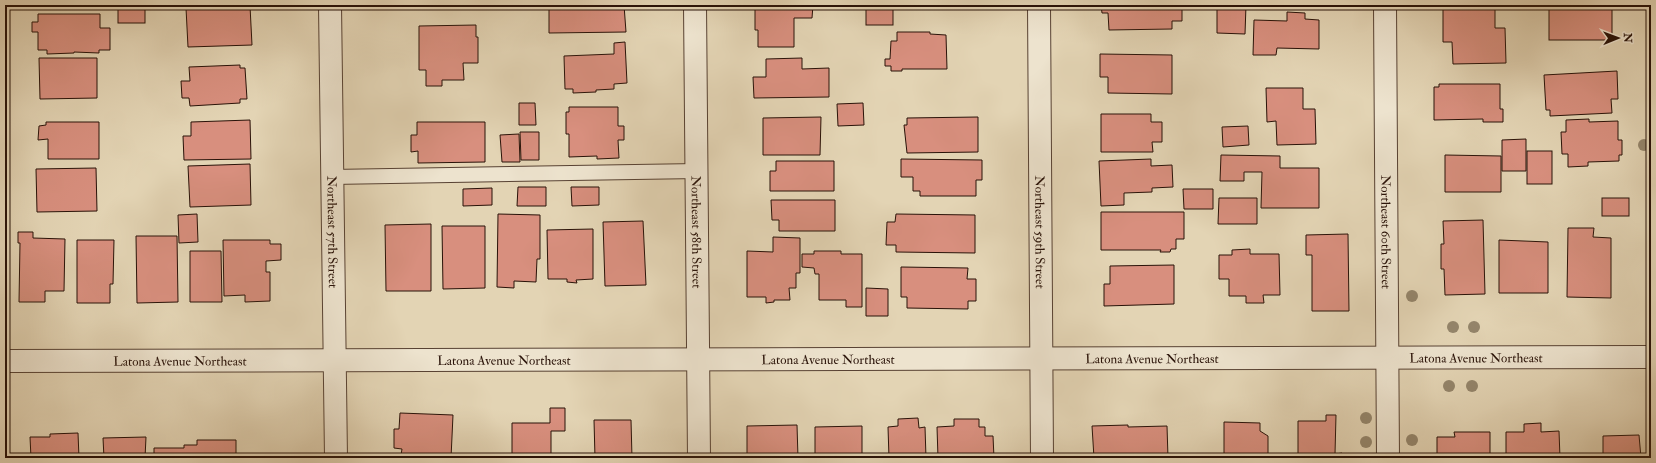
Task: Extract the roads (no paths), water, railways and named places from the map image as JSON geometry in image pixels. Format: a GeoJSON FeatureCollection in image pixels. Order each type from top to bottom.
{"type":"FeatureCollection","features":[{"type":"Feature","properties":{"kind":"street","name":"Northeast 57th Street"},"geometry":{"type":"LineString","coordinates":[[330,5],[331,177],[336,458]]}},
{"type":"Feature","properties":{"kind":"street","name":"Northeast 58th Street"},"geometry":{"type":"LineString","coordinates":[[696,5],[700,458]]}},
{"type":"Feature","properties":{"kind":"street","name":"Northeast 59th Street"},"geometry":{"type":"LineString","coordinates":[[1039,5],[1042,458]]}},
{"type":"Feature","properties":{"kind":"street","name":"Northeast 60th Street"},"geometry":{"type":"LineString","coordinates":[[1385,5],[1388,458]]}},
{"type":"Feature","properties":{"kind":"street","name":"Latona Avenue Northeast"},"geometry":{"type":"LineString","coordinates":[[5,361],[1387,359],[1651,357]]}},
{"type":"Feature","properties":{"kind":"lane"},"geometry":{"type":"LineString","coordinates":[[331,177],[698,172]]}}]}
